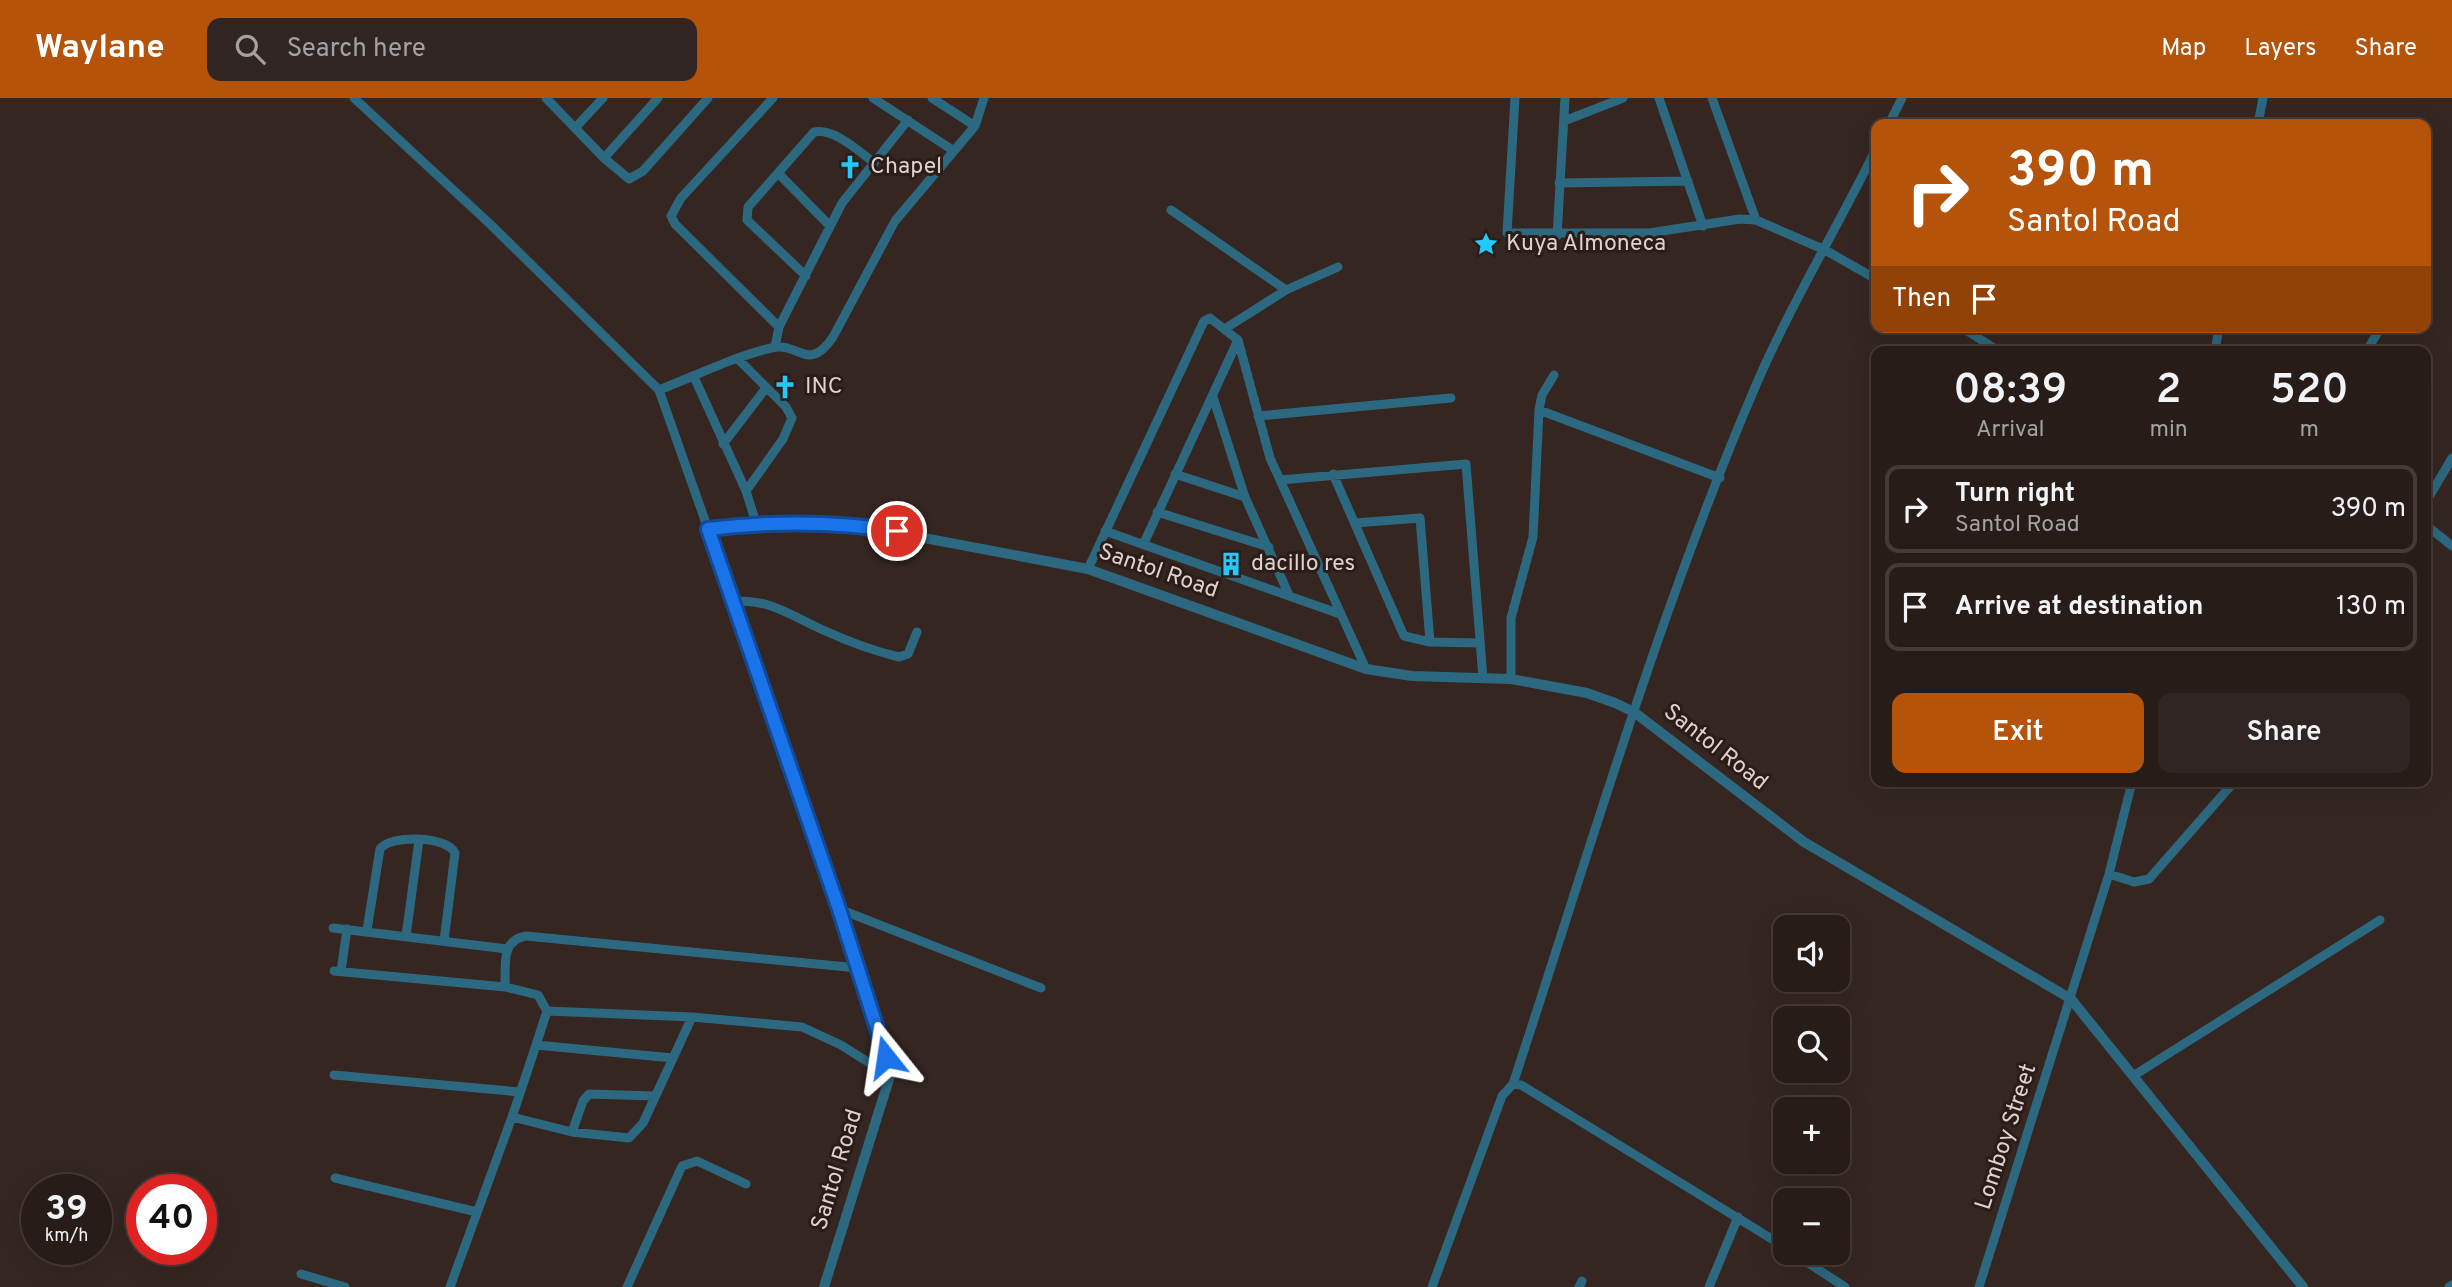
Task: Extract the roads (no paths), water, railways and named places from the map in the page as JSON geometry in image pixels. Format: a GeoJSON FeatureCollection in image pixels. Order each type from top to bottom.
{"type":"FeatureCollection","features":[{"type":"Feature","properties":{"kind":"street"},"geometry":{"type":"LineString","coordinates":[[354,98],[490,224],[659,390],[839,909],[881,1038],[890,1076]]}},
{"type":"Feature","properties":{"kind":"street"},"geometry":{"type":"LineString","coordinates":[[575,128],[603,98]]}},
{"type":"Feature","properties":{"kind":"street"},"geometry":{"type":"LineString","coordinates":[[604,158],[658,98]]}},
{"type":"Feature","properties":{"kind":"street"},"geometry":{"type":"LineString","coordinates":[[551,100],[604,158],[626,178],[633,178],[708,98]]}},
{"type":"Feature","properties":{"kind":"street"},"geometry":{"type":"LineString","coordinates":[[773,98],[681,198],[671,216],[675,224],[779,327]]}},
{"type":"Feature","properties":{"kind":"street"},"geometry":{"type":"LineString","coordinates":[[873,98],[954,151]]}},
{"type":"Feature","properties":{"kind":"street"},"geometry":{"type":"LineString","coordinates":[[932,98],[975,125]]}},
{"type":"Feature","properties":{"kind":"street"},"geometry":{"type":"LineString","coordinates":[[659,390],[775,346],[806,355],[822,351],[833,337],[895,221],[975,125],[984,98]]}},
{"type":"Feature","properties":{"kind":"street"},"geometry":{"type":"LineString","coordinates":[[1515,98],[1505,232],[1556,236],[1648,233],[1740,219],[1756,220],[1825,250],[1871,276]]}},
{"type":"Feature","properties":{"kind":"street"},"geometry":{"type":"LineString","coordinates":[[1556,236],[1565,98]]}},
{"type":"Feature","properties":{"kind":"street"},"geometry":{"type":"LineString","coordinates":[[1564,121],[1623,98]]}},
{"type":"Feature","properties":{"kind":"street"},"geometry":{"type":"LineString","coordinates":[[1660,98],[1703,226]]}},
{"type":"Feature","properties":{"kind":"street"},"geometry":{"type":"LineString","coordinates":[[1712,98],[1756,220]]}},
{"type":"Feature","properties":{"kind":"street"},"geometry":{"type":"LineString","coordinates":[[1892,119],[1902,98]]}},
{"type":"Feature","properties":{"kind":"street"},"geometry":{"type":"LineString","coordinates":[[2259,119],[2263,98]]}},
{"type":"Feature","properties":{"kind":"street"},"geometry":{"type":"LineString","coordinates":[[775,346],[779,327],[830,225],[873,161],[908,120]]}},
{"type":"Feature","properties":{"kind":"street"},"geometry":{"type":"LineString","coordinates":[[806,276],[745,216],[748,207],[818,131],[833,135],[873,161]]}},
{"type":"Feature","properties":{"kind":"street"},"geometry":{"type":"LineString","coordinates":[[1432,1287],[1502,1096],[1513,1084],[1634,712],[1720,478],[1778,336],[1871,159]]}},
{"type":"Feature","properties":{"kind":"street"},"geometry":{"type":"LineString","coordinates":[[778,173],[830,225]]}},
{"type":"Feature","properties":{"kind":"street"},"geometry":{"type":"LineString","coordinates":[[1559,183],[1688,181]]}},
{"type":"Feature","properties":{"kind":"street"},"geometry":{"type":"LineString","coordinates":[[1171,210],[1286,290]]}},
{"type":"Feature","properties":{"kind":"street"},"geometry":{"type":"LineString","coordinates":[[1226,328],[1286,290],[1338,267]]}},
{"type":"Feature","properties":{"kind":"street"},"geometry":{"type":"LineString","coordinates":[[1088,569],[1204,321],[1210,318],[1238,340],[1258,416],[1280,480],[1366,668]]}},
{"type":"Feature","properties":{"kind":"street"},"geometry":{"type":"LineString","coordinates":[[1978,333],[1993,346]]}},
{"type":"Feature","properties":{"kind":"street"},"geometry":{"type":"LineString","coordinates":[[1143,545],[1238,340]]}},
{"type":"Feature","properties":{"kind":"street"},"geometry":{"type":"LineString","coordinates":[[739,360],[790,412],[791,422],[783,439],[746,491]]}},
{"type":"Feature","properties":{"kind":"street"},"geometry":{"type":"LineString","coordinates":[[1511,679],[1509,632],[1531,552],[1539,410],[1542,395],[1554,375]]}},
{"type":"Feature","properties":{"kind":"street"},"geometry":{"type":"LineString","coordinates":[[694,377],[746,491],[756,523]]}},
{"type":"Feature","properties":{"kind":"street"},"geometry":{"type":"LineString","coordinates":[[723,443],[766,388]]}},
{"type":"Feature","properties":{"kind":"street"},"geometry":{"type":"LineString","coordinates":[[1213,397],[1245,498],[1289,595]]}},
{"type":"Feature","properties":{"kind":"street"},"geometry":{"type":"LineString","coordinates":[[1258,416],[1451,398]]}},
{"type":"Feature","properties":{"kind":"street"},"geometry":{"type":"LineString","coordinates":[[1539,410],[1720,478]]}},
{"type":"Feature","properties":{"kind":"street"},"geometry":{"type":"LineString","coordinates":[[2431,494],[2452,458]]}},
{"type":"Feature","properties":{"kind":"street"},"geometry":{"type":"LineString","coordinates":[[1280,480],[1466,464],[1483,678]]}},
{"type":"Feature","properties":{"kind":"street"},"geometry":{"type":"LineString","coordinates":[[1175,474],[1245,498]]}},
{"type":"Feature","properties":{"kind":"street"},"geometry":{"type":"LineString","coordinates":[[1333,474],[1399,630],[1404,636],[1430,642],[1480,643]]}},
{"type":"Feature","properties":{"kind":"street"},"geometry":{"type":"LineString","coordinates":[[1157,512],[1269,547]]}},
{"type":"Feature","properties":{"kind":"street"},"geometry":{"type":"LineString","coordinates":[[1355,523],[1420,518],[1430,642]]}},
{"type":"Feature","properties":{"kind":"street","name":"Santol Road"},"geometry":{"type":"LineString","coordinates":[[708,529],[756,523],[850,524],[1088,569],[1366,668],[1412,676],[1511,679],[1587,693],[1634,712],[1804,842],[2071,999]]}},
{"type":"Feature","properties":{"kind":"street"},"geometry":{"type":"LineString","coordinates":[[2431,529],[2452,546]]}},
{"type":"Feature","properties":{"kind":"street"},"geometry":{"type":"LineString","coordinates":[[1105,531],[1340,614]]}},
{"type":"Feature","properties":{"kind":"street"},"geometry":{"type":"LineString","coordinates":[[732,602],[750,600],[768,603],[832,634],[899,657],[908,654],[917,632]]}},
{"type":"Feature","properties":{"kind":"street"},"geometry":{"type":"LineString","coordinates":[[2131,787],[2109,874],[2071,999],[2303,1287]]}},
{"type":"Feature","properties":{"kind":"street"},"geometry":{"type":"LineString","coordinates":[[2109,874],[2133,882],[2149,879],[2230,787]]}},
{"type":"Feature","properties":{"kind":"street"},"geometry":{"type":"LineString","coordinates":[[368,930],[380,849],[386,842],[396,838],[419,840],[447,845],[455,853],[444,941]]}},
{"type":"Feature","properties":{"kind":"street"},"geometry":{"type":"LineString","coordinates":[[406,936],[419,840]]}},
{"type":"Feature","properties":{"kind":"street"},"geometry":{"type":"LineString","coordinates":[[839,909],[1041,988]]}},
{"type":"Feature","properties":{"kind":"street"},"geometry":{"type":"LineString","coordinates":[[2133,1076],[2380,919]]}},
{"type":"Feature","properties":{"kind":"street"},"geometry":{"type":"LineString","coordinates":[[333,928],[368,930],[507,949]]}},
{"type":"Feature","properties":{"kind":"street"},"geometry":{"type":"LineString","coordinates":[[347,929],[338,971],[505,987],[538,995],[547,1011],[512,1117],[450,1287]]}},
{"type":"Feature","properties":{"kind":"street"},"geometry":{"type":"LineString","coordinates":[[505,987],[507,949],[512,941],[526,936],[858,968]]}},
{"type":"Feature","properties":{"kind":"street","name":"Lomboy Street"},"geometry":{"type":"LineString","coordinates":[[1979,1287],[2071,999]]}},
{"type":"Feature","properties":{"kind":"street"},"geometry":{"type":"LineString","coordinates":[[547,1011],[692,1017],[802,1027],[842,1045],[890,1076]]}},
{"type":"Feature","properties":{"kind":"street"},"geometry":{"type":"LineString","coordinates":[[512,1117],[572,1132],[629,1138],[643,1123],[692,1017]]}},
{"type":"Feature","properties":{"kind":"street"},"geometry":{"type":"LineString","coordinates":[[536,1045],[673,1058]]}},
{"type":"Feature","properties":{"kind":"street"},"geometry":{"type":"LineString","coordinates":[[334,1075],[520,1093]]}},
{"type":"Feature","properties":{"kind":"street","name":"Santol Road"},"geometry":{"type":"LineString","coordinates":[[824,1287],[890,1076]]}},
{"type":"Feature","properties":{"kind":"street"},"geometry":{"type":"LineString","coordinates":[[1513,1084],[1521,1085],[1773,1240]]}},
{"type":"Feature","properties":{"kind":"street"},"geometry":{"type":"LineString","coordinates":[[572,1132],[583,1101],[589,1094],[655,1096]]}},
{"type":"Feature","properties":{"kind":"street"},"geometry":{"type":"LineString","coordinates":[[626,1287],[682,1166],[697,1161],[746,1184]]}},
{"type":"Feature","properties":{"kind":"street"},"geometry":{"type":"LineString","coordinates":[[335,1178],[477,1212]]}},
{"type":"Feature","properties":{"kind":"street"},"geometry":{"type":"LineString","coordinates":[[1709,1287],[1738,1217]]}},
{"type":"Feature","properties":{"kind":"street"},"geometry":{"type":"LineString","coordinates":[[1811,1265],[1845,1287]]}},
{"type":"Feature","properties":{"kind":"street"},"geometry":{"type":"LineString","coordinates":[[300,1274],[345,1287]]}},
{"type":"Feature","properties":{"kind":"place","name":"Chapel"},"geometry":{"type":"Point","coordinates":[850,167]}},
{"type":"Feature","properties":{"kind":"place","name":"Kuya Almoneca"},"geometry":{"type":"Point","coordinates":[1486,244]}},
{"type":"Feature","properties":{"kind":"place","name":"INC"},"geometry":{"type":"Point","coordinates":[785,387]}},
{"type":"Feature","properties":{"kind":"place","name":"dacillo res"},"geometry":{"type":"Point","coordinates":[1231,564]}}]}
